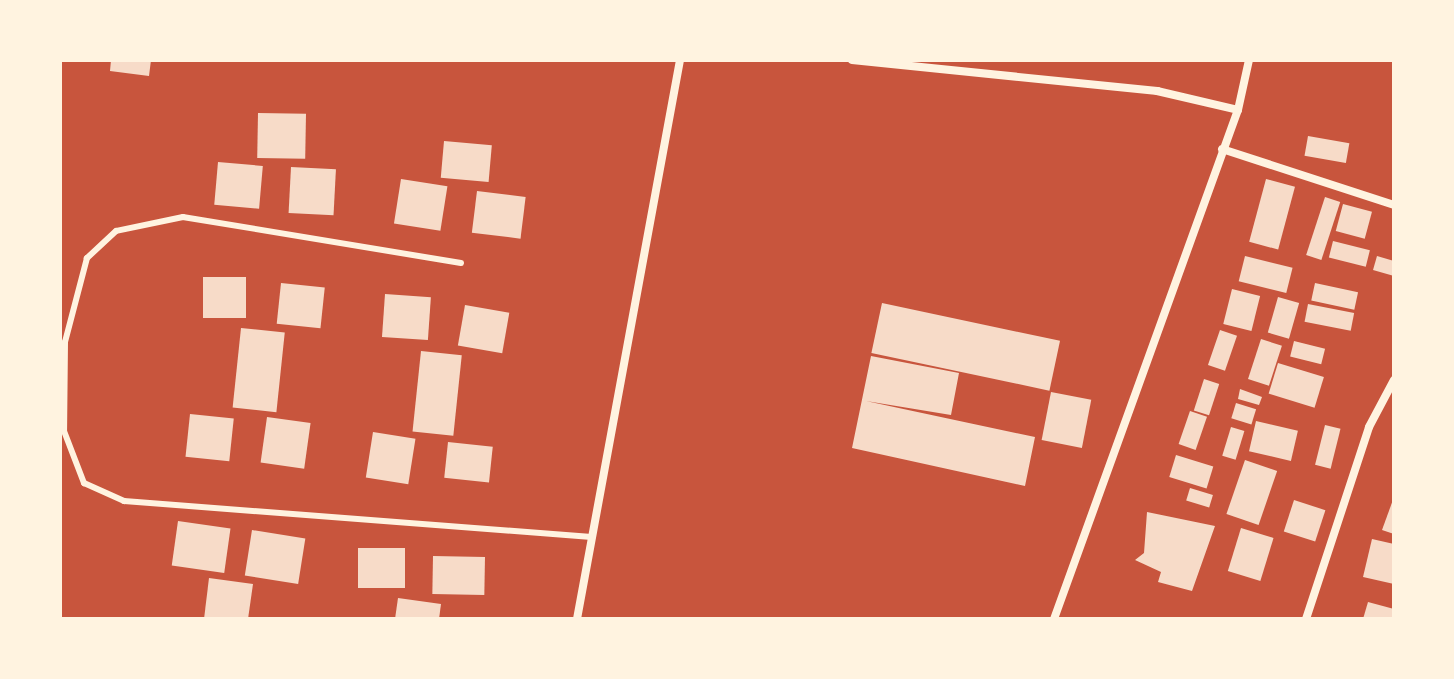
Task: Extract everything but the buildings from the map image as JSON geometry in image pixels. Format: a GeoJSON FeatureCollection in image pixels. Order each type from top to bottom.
{"type":"FeatureCollection","features":[{"type":"Feature","properties":{"kind":"street"},"geometry":{"type":"LineString","coordinates":[[577,619],[680,60]]}},
{"type":"Feature","properties":{"kind":"street"},"geometry":{"type":"LineString","coordinates":[[852,60],[1157,91],[1238,110]]}},
{"type":"Feature","properties":{"kind":"street"},"geometry":{"type":"LineString","coordinates":[[975,71],[976,60]]}},
{"type":"Feature","properties":{"kind":"street"},"geometry":{"type":"LineString","coordinates":[[1054,619],[1238,110],[1249,60]]}},
{"type":"Feature","properties":{"kind":"street"},"geometry":{"type":"LineString","coordinates":[[1222,149],[1394,205]]}},
{"type":"Feature","properties":{"kind":"street"},"geometry":{"type":"LineString","coordinates":[[1306,619],[1369,427],[1394,380]]}},
{"type":"Feature","properties":{"kind":"lane"},"geometry":{"type":"LineString","coordinates":[[461,263],[183,217],[116,231],[87,258],[65,342],[64,431],[84,483],[124,501],[592,537]]}}]}
